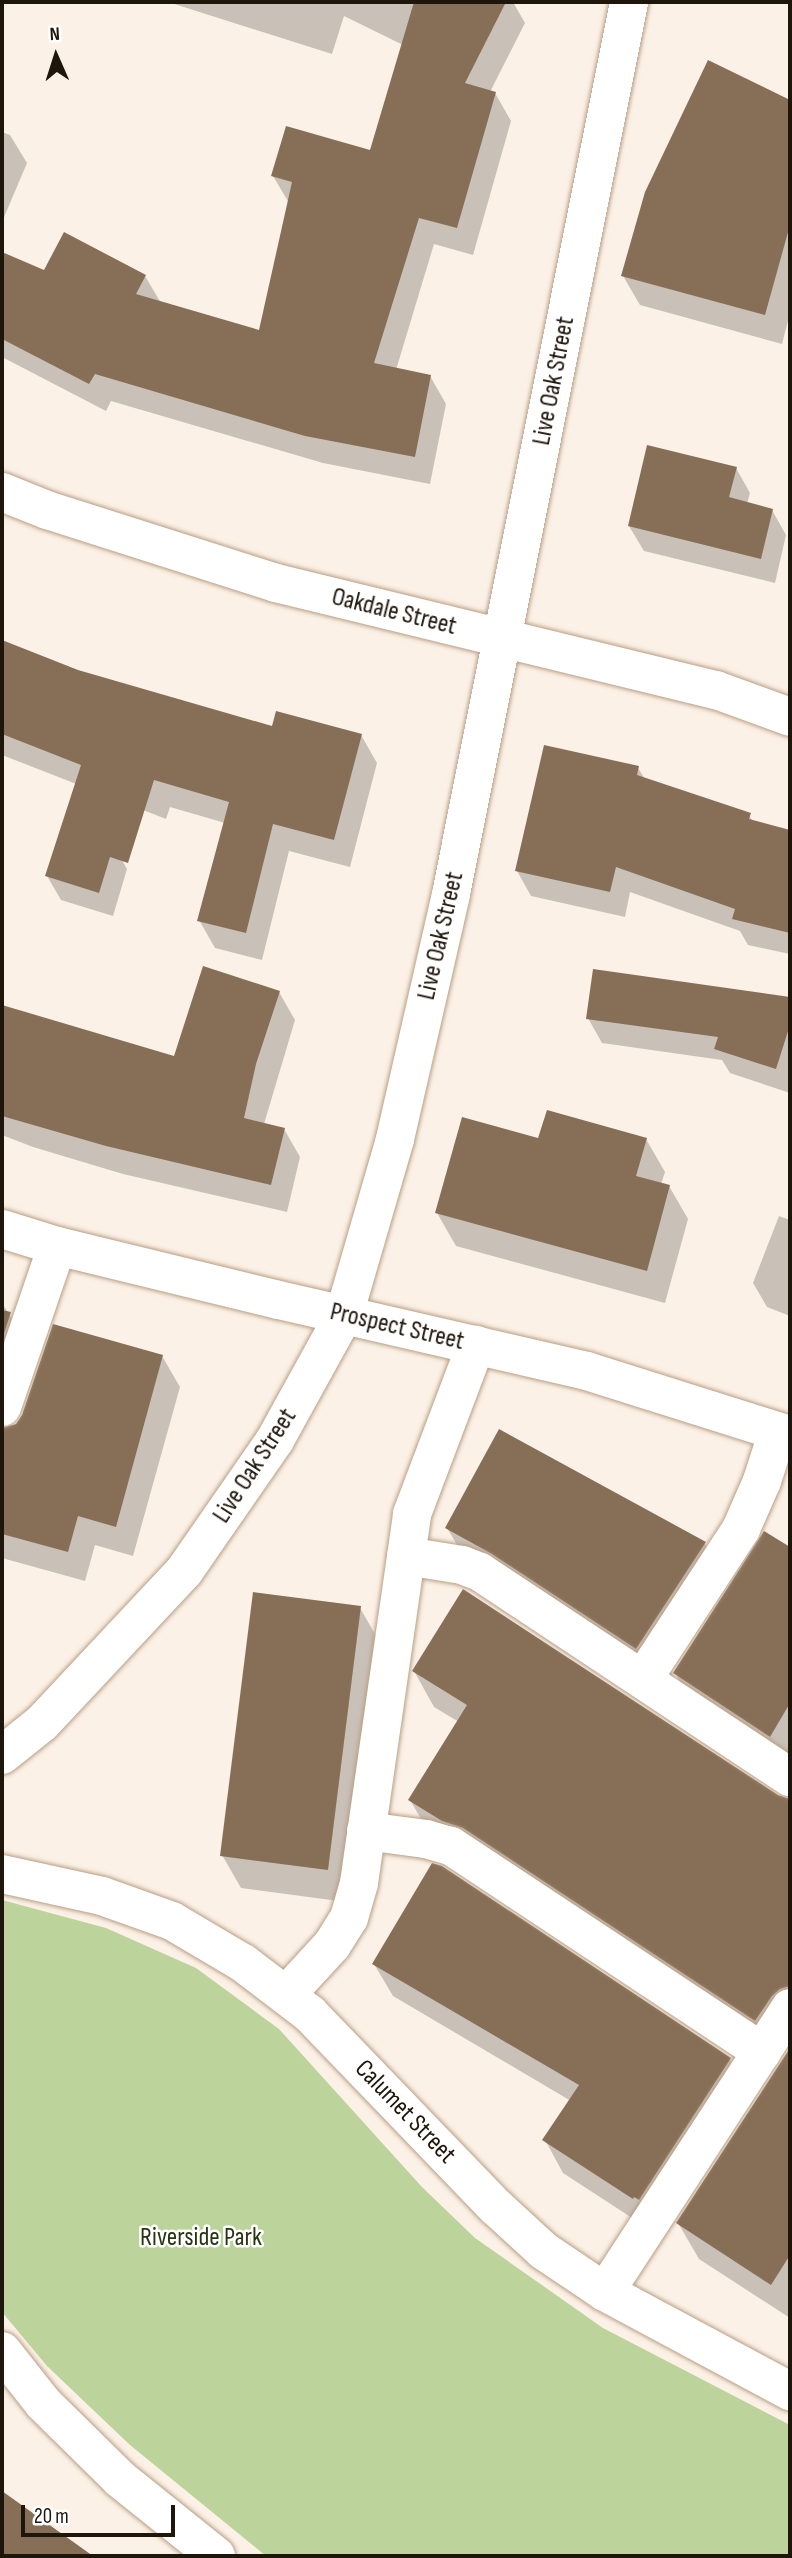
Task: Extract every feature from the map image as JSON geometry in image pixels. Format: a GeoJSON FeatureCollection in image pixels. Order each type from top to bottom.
{"type":"FeatureCollection","features":[{"type":"Feature","properties":{"kind":"street","name":"Live Oak Street"},"geometry":{"type":"LineString","coordinates":[[2,1755],[42,1723],[185,1570],[275,1440],[344,1315],[396,1139],[451,894],[629,2]]}},
{"type":"Feature","properties":{"kind":"street","name":"Oakdale Street"},"geometry":{"type":"LineString","coordinates":[[2,492],[47,510],[276,583],[716,690],[790,717]]}},
{"type":"Feature","properties":{"kind":"street","name":"Prospect Street"},"geometry":{"type":"LineString","coordinates":[[2,1229],[57,1246],[587,1371],[784,1433]]}},
{"type":"Feature","properties":{"kind":"street"},"geometry":{"type":"LineString","coordinates":[[2,1406],[57,1246]]}},
{"type":"Feature","properties":{"kind":"street"},"geometry":{"type":"LineString","coordinates":[[286,1995],[332,1945],[348,1918],[359,1883],[412,1514],[422,1481],[475,1345]]}},
{"type":"Feature","properties":{"kind":"street"},"geometry":{"type":"LineString","coordinates":[[643,1679],[741,1529],[784,1433]]}},
{"type":"Feature","properties":{"kind":"street"},"geometry":{"type":"LineString","coordinates":[[406,1556],[462,1565],[480,1572],[790,1776]]}},
{"type":"Feature","properties":{"kind":"street"},"geometry":{"type":"LineString","coordinates":[[366,1831],[426,1839],[451,1846],[762,2052]]}},
{"type":"Feature","properties":{"kind":"street","name":"Calumet Street"},"geometry":{"type":"LineString","coordinates":[[2,1874],[103,1896],[172,1921],[243,1963],[310,2014],[515,2225],[544,2251],[605,2292],[790,2391]]}},
{"type":"Feature","properties":{"kind":"street"},"geometry":{"type":"LineString","coordinates":[[605,2292],[790,2008]]}},
{"type":"Feature","properties":{"kind":"street"},"geometry":{"type":"LineString","coordinates":[[2,2351],[43,2403],[120,2479],[216,2556]]}},
{"type":"Feature","properties":{"kind":"green space","name":"Riverside Park"},"geometry":{"type":"Polygon","coordinates":[[[2,1900],[106,1928],[196,1968],[279,2029],[422,2187],[475,2238],[603,2328],[790,2425],[790,2556],[266,2556],[130,2445],[47,2366],[2,2312],[2,1900]]]}},
{"type":"Feature","properties":{"kind":"building"},"geometry":{"type":"Polygon","coordinates":[[[414,2],[506,2],[465,83],[496,92],[457,228],[419,218],[374,363],[431,375],[415,457],[305,436],[95,374],[89,384],[2,339],[2,252],[44,270],[64,232],[146,275],[136,294],[259,330],[292,182],[271,176],[286,126],[370,150],[414,2]]]}},
{"type":"Feature","properties":{"kind":"building"},"geometry":{"type":"Polygon","coordinates":[[[708,60],[790,100],[790,225],[765,315],[621,276],[645,192],[708,60]]]}},
{"type":"Feature","properties":{"kind":"building"},"geometry":{"type":"Polygon","coordinates":[[[647,445],[737,467],[729,497],[773,509],[761,559],[628,526],[647,445]]]}},
{"type":"Feature","properties":{"kind":"building"},"geometry":{"type":"Polygon","coordinates":[[[2,640],[78,670],[272,726],[276,711],[362,734],[334,840],[273,824],[246,933],[197,921],[229,802],[154,780],[128,863],[110,857],[99,893],[45,876],[81,765],[2,734],[2,640]]]}},
{"type":"Feature","properties":{"kind":"building"},"geometry":{"type":"Polygon","coordinates":[[[544,745],[639,766],[637,775],[751,813],[749,819],[790,830],[790,933],[732,919],[735,909],[616,867],[610,892],[515,871],[544,745]]]}},
{"type":"Feature","properties":{"kind":"building"},"geometry":{"type":"Polygon","coordinates":[[[203,966],[280,991],[256,1064],[244,1118],[285,1128],[271,1185],[106,1146],[2,1116],[2,1005],[174,1056],[203,966]]]}},
{"type":"Feature","properties":{"kind":"building"},"geometry":{"type":"Polygon","coordinates":[[[593,969],[790,997],[790,1025],[776,1069],[714,1049],[718,1037],[586,1019],[593,969]]]}},
{"type":"Feature","properties":{"kind":"building"},"geometry":{"type":"Polygon","coordinates":[[[547,1110],[647,1138],[636,1176],[670,1185],[647,1271],[435,1213],[462,1117],[538,1138],[547,1110]]]}},
{"type":"Feature","properties":{"kind":"building"},"geometry":{"type":"Polygon","coordinates":[[[2,1310],[11,1312],[2,1340],[2,1310]]]}},
{"type":"Feature","properties":{"kind":"building"},"geometry":{"type":"Polygon","coordinates":[[[53,1324],[163,1355],[116,1527],[78,1516],[68,1552],[2,1534],[2,1428],[16,1424],[22,1415],[53,1324]]]}},
{"type":"Feature","properties":{"kind":"building"},"geometry":{"type":"Polygon","coordinates":[[[499,1429],[706,1542],[636,1649],[492,1554],[445,1528],[499,1429]]]}},
{"type":"Feature","properties":{"kind":"building"},"geometry":{"type":"Polygon","coordinates":[[[764,1531],[790,1547],[790,1703],[770,1737],[673,1673],[764,1531]]]}},
{"type":"Feature","properties":{"kind":"building"},"geometry":{"type":"Polygon","coordinates":[[[463,1589],[778,1795],[790,1799],[790,1986],[780,1989],[772,1996],[755,2021],[463,1828],[442,1821],[408,1800],[467,1705],[412,1671],[463,1589]]]}},
{"type":"Feature","properties":{"kind":"building"},"geometry":{"type":"Polygon","coordinates":[[[253,1592],[361,1606],[328,1870],[220,1856],[253,1592]]]}},
{"type":"Feature","properties":{"kind":"building"},"geometry":{"type":"Polygon","coordinates":[[[432,1863],[442,1866],[731,2058],[639,2200],[634,2197],[633,2199],[542,2140],[579,2085],[372,1964],[432,1863]]]}},
{"type":"Feature","properties":{"kind":"building"},"geometry":{"type":"Polygon","coordinates":[[[790,2048],[790,2255],[771,2285],[676,2223],[790,2048]]]}},
{"type":"Feature","properties":{"kind":"building"},"geometry":{"type":"Polygon","coordinates":[[[2,2491],[93,2556],[2,2556],[2,2491]]]}}]}
